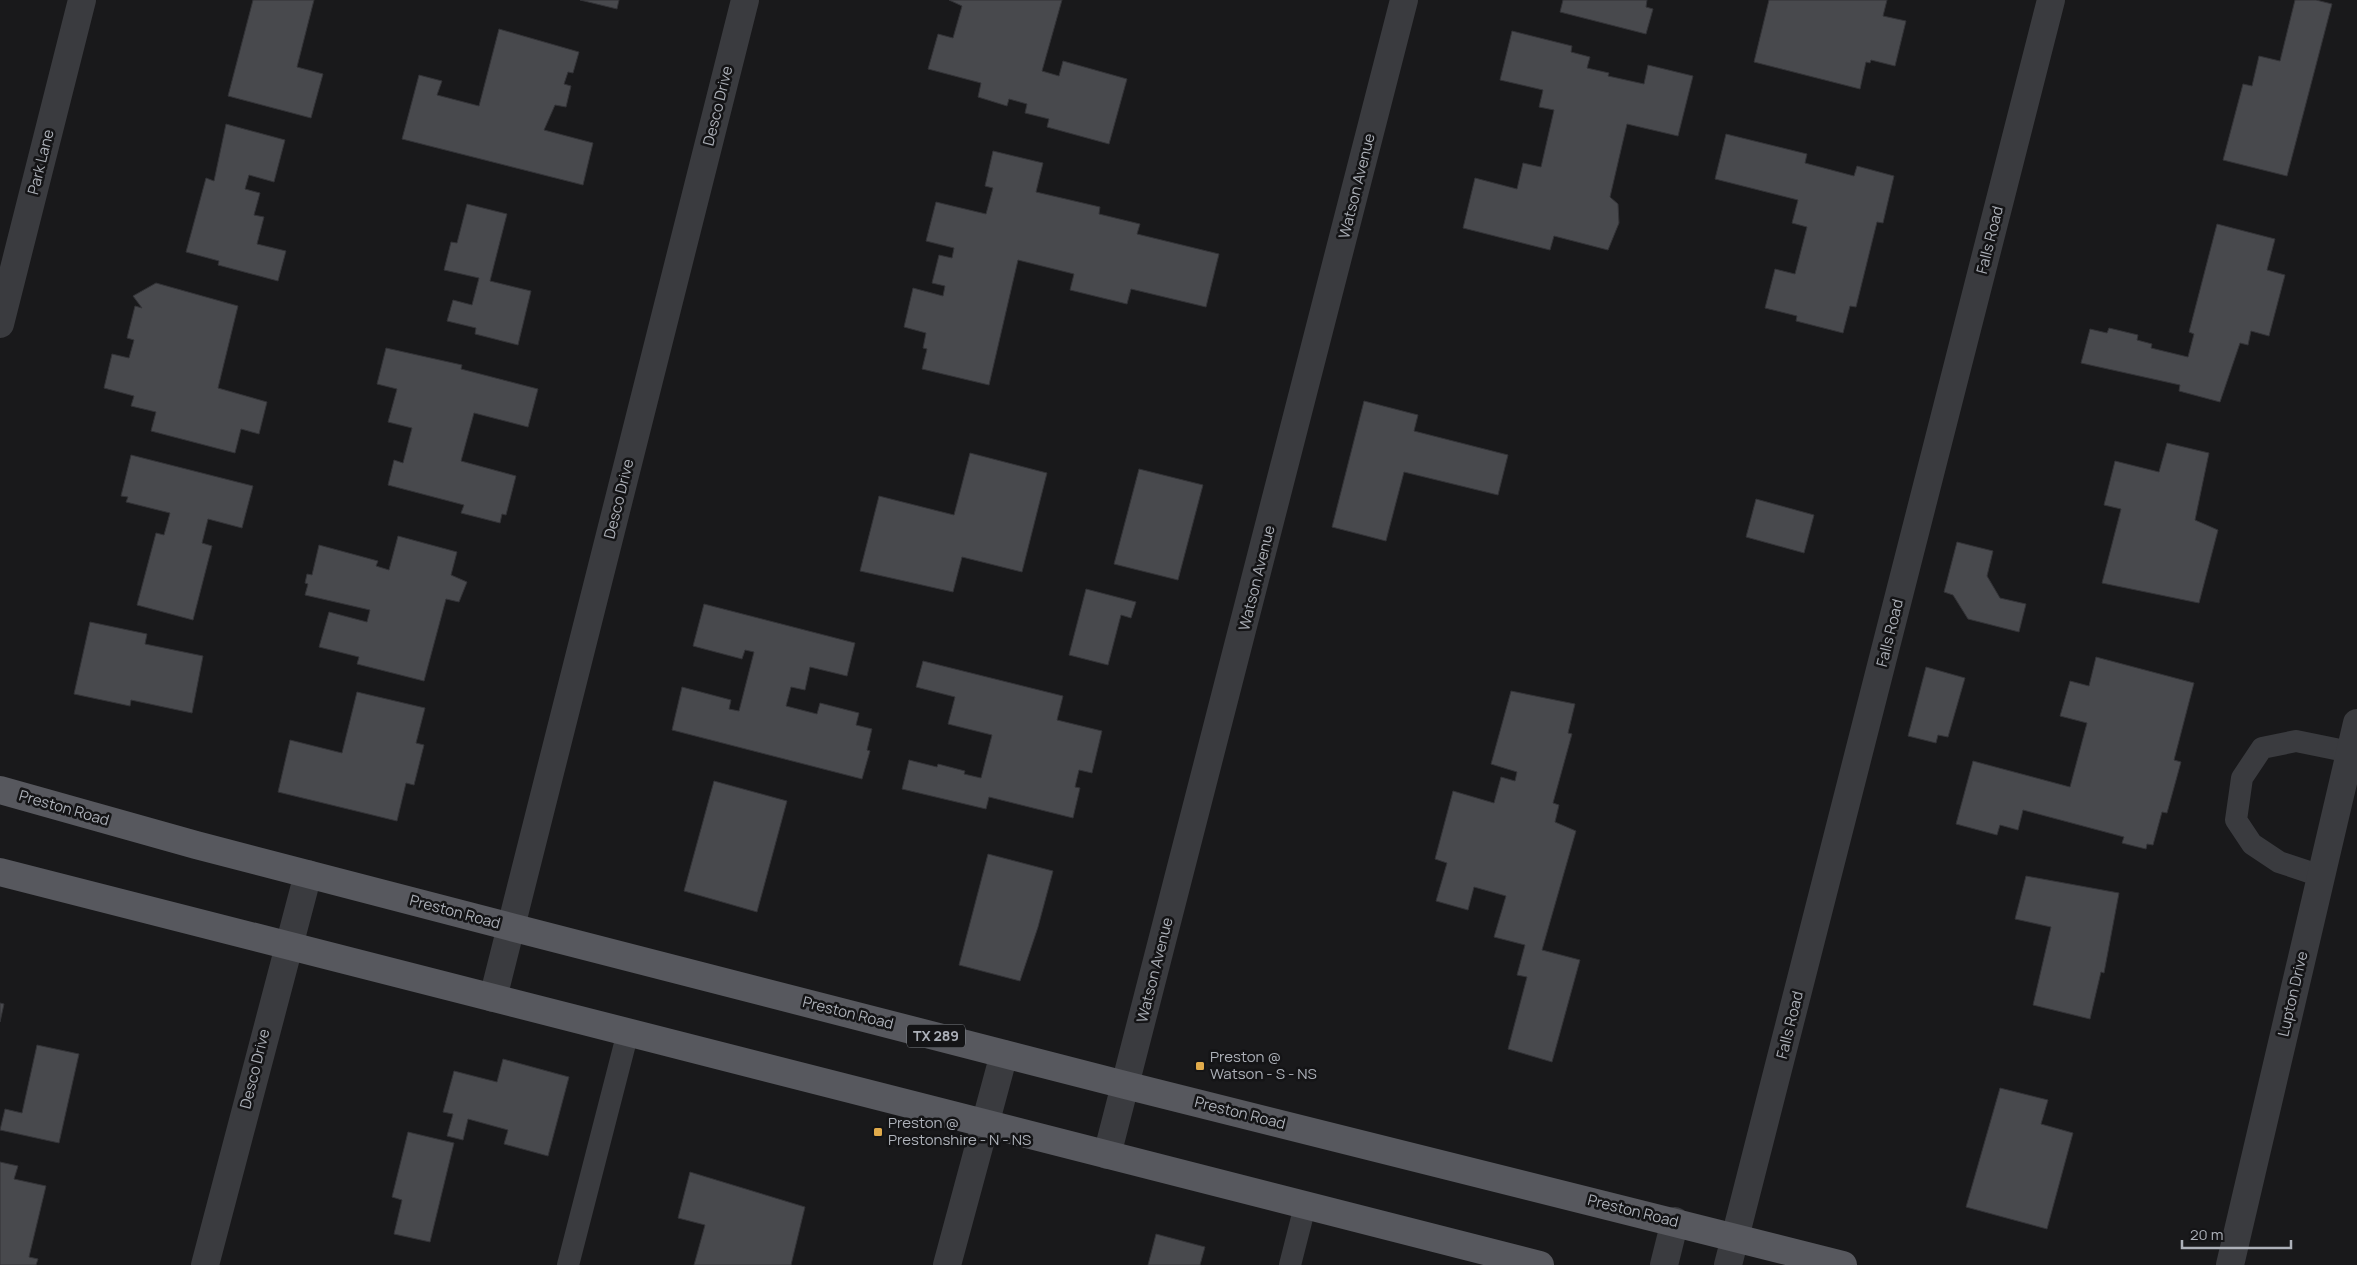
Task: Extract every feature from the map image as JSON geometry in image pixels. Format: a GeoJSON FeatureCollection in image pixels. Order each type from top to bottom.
{"type":"FeatureCollection","features":[{"type":"Feature","properties":{"kind":"main road","name":"Preston Road"},"geometry":{"type":"LineString","coordinates":[[0,790],[511,927],[1125,1085],[1843,1265]]}},
{"type":"Feature","properties":{"kind":"main road"},"geometry":{"type":"LineString","coordinates":[[0,872],[1540,1265]]}},
{"type":"Feature","properties":{"kind":"street","name":"Park Lane"},"geometry":{"type":"LineString","coordinates":[[0,324],[82,0]]}},
{"type":"Feature","properties":{"kind":"street","name":"Desco Drive"},"geometry":{"type":"LineString","coordinates":[[493,998],[745,0]]}},
{"type":"Feature","properties":{"kind":"street","name":"Watson Avenue"},"geometry":{"type":"LineString","coordinates":[[1107,1155],[1404,0]]}},
{"type":"Feature","properties":{"kind":"street","name":"Falls Road"},"geometry":{"type":"LineString","coordinates":[[1728,1265],[2051,0]]}},
{"type":"Feature","properties":{"kind":"street","name":"Lupton Drive"},"geometry":{"type":"LineString","coordinates":[[2230,1265],[2357,724]]}},
{"type":"Feature","properties":{"kind":"street","name":"Desco Drive"},"geometry":{"type":"LineString","coordinates":[[205,1265],[287,945],[308,874]]}},
{"type":"Feature","properties":{"kind":"street"},"geometry":{"type":"LineString","coordinates":[[947,1265],[1004,1054]]}},
{"type":"Feature","properties":{"kind":"street"},"geometry":{"type":"LineString","coordinates":[[1664,1265],[1675,1222]]}},
{"type":"Feature","properties":{"kind":"lane"},"geometry":{"type":"LineString","coordinates":[[2320,876],[2279,862],[2252,844],[2236,820],[2242,778],[2262,748],[2296,741],[2350,752]]}},
{"type":"Feature","properties":{"kind":"lane"},"geometry":{"type":"LineString","coordinates":[[568,1265],[628,1032]]}},
{"type":"Feature","properties":{"kind":"lane"},"geometry":{"type":"LineString","coordinates":[[1290,1265],[1305,1206]]}},
{"type":"Feature","properties":{"kind":"building"},"geometry":{"type":"Polygon","coordinates":[[[253,0],[314,0],[297,67],[323,74],[311,118],[228,96],[253,0]]]}},
{"type":"Feature","properties":{"kind":"building"},"geometry":{"type":"Polygon","coordinates":[[[580,0],[619,0],[617,9],[580,0]]]}},
{"type":"Feature","properties":{"kind":"building"},"geometry":{"type":"Polygon","coordinates":[[[949,0],[1062,0],[1042,71],[1059,76],[1063,61],[1127,79],[1109,144],[1047,127],[1049,119],[1025,113],[1027,104],[1009,99],[1007,106],[978,97],[981,83],[928,69],[938,34],[953,38],[962,6],[949,0]]]}},
{"type":"Feature","properties":{"kind":"building"},"geometry":{"type":"Polygon","coordinates":[[[1563,0],[1647,0],[1646,7],[1653,9],[1646,34],[1560,12],[1563,0]]]}},
{"type":"Feature","properties":{"kind":"building"},"geometry":{"type":"Polygon","coordinates":[[[1769,0],[1887,0],[1883,16],[1906,21],[1895,66],[1871,60],[1870,63],[1866,62],[1860,89],[1754,62],[1769,0]]]}},
{"type":"Feature","properties":{"kind":"building"},"geometry":{"type":"Polygon","coordinates":[[[2295,0],[2316,0],[2332,4],[2287,176],[2223,160],[2243,84],[2252,86],[2259,56],[2280,61],[2295,0]]]}},
{"type":"Feature","properties":{"kind":"building"},"geometry":{"type":"Polygon","coordinates":[[[499,29],[579,52],[573,73],[568,72],[564,84],[571,86],[566,107],[555,105],[544,130],[593,143],[583,185],[402,139],[419,75],[442,81],[437,95],[479,106],[499,29]]]}},
{"type":"Feature","properties":{"kind":"building"},"geometry":{"type":"Polygon","coordinates":[[[1512,31],[1572,46],[1571,52],[1590,57],[1587,68],[1609,73],[1608,76],[1644,84],[1648,65],[1693,76],[1678,136],[1627,124],[1610,197],[1618,204],[1619,223],[1608,250],[1554,236],[1550,250],[1463,228],[1475,178],[1517,189],[1523,163],[1541,167],[1554,110],[1539,107],[1543,90],[1500,80],[1512,31]]]}},
{"type":"Feature","properties":{"kind":"building"},"geometry":{"type":"Polygon","coordinates":[[[226,124],[285,140],[274,182],[249,175],[245,189],[260,193],[254,215],[264,217],[257,244],[286,251],[278,281],[218,265],[219,261],[186,252],[206,178],[214,181],[226,124]]]}},
{"type":"Feature","properties":{"kind":"building"},"geometry":{"type":"Polygon","coordinates":[[[1726,134],[1807,154],[1805,163],[1854,176],[1857,166],[1894,176],[1883,223],[1877,222],[1856,307],[1850,306],[1843,333],[1796,321],[1797,316],[1765,308],[1775,269],[1795,274],[1807,227],[1792,223],[1798,200],[1715,179],[1726,134]]]}},
{"type":"Feature","properties":{"kind":"building"},"geometry":{"type":"Polygon","coordinates":[[[993,151],[1043,163],[1036,192],[1100,207],[1099,214],[1140,224],[1137,234],[1219,254],[1206,307],[1131,289],[1127,304],[1070,290],[1074,274],[1018,260],[989,385],[922,369],[927,349],[923,348],[926,333],[904,327],[913,288],[943,296],[945,286],[932,283],[939,255],[952,258],[954,248],[926,241],[936,202],[986,214],[993,188],[985,186],[993,151]]]}},
{"type":"Feature","properties":{"kind":"building"},"geometry":{"type":"Polygon","coordinates":[[[467,204],[507,214],[490,281],[531,291],[518,345],[475,334],[476,328],[447,321],[453,300],[472,305],[479,278],[444,270],[451,242],[457,243],[467,204]]]}},
{"type":"Feature","properties":{"kind":"building"},"geometry":{"type":"Polygon","coordinates":[[[2217,224],[2275,239],[2267,270],[2285,275],[2269,336],[2251,331],[2248,345],[2240,343],[2220,402],[2179,391],[2180,385],[2081,363],[2090,329],[2107,333],[2109,328],[2138,335],[2137,340],[2152,344],[2151,348],[2188,357],[2194,334],[2189,332],[2217,224]]]}},
{"type":"Feature","properties":{"kind":"building"},"geometry":{"type":"Polygon","coordinates":[[[156,283],[238,306],[218,388],[267,402],[259,434],[241,429],[235,453],[151,431],[156,412],[131,406],[134,396],[104,388],[112,354],[129,358],[134,340],[127,338],[135,306],[142,308],[133,296],[156,283]]]}},
{"type":"Feature","properties":{"kind":"building"},"geometry":{"type":"Polygon","coordinates":[[[386,348],[462,365],[461,369],[538,389],[528,427],[474,413],[461,461],[516,476],[506,515],[502,514],[500,523],[461,513],[464,505],[388,485],[394,460],[403,463],[412,428],[388,422],[397,389],[377,384],[386,348]]]}},
{"type":"Feature","properties":{"kind":"building"},"geometry":{"type":"Polygon","coordinates":[[[1364,401],[1418,415],[1414,431],[1508,455],[1498,495],[1404,472],[1386,541],[1332,527],[1364,401]]]}},
{"type":"Feature","properties":{"kind":"building"},"geometry":{"type":"Polygon","coordinates":[[[2167,443],[2209,453],[2195,520],[2218,530],[2199,603],[2102,583],[2121,509],[2104,505],[2115,461],[2159,472],[2167,443]]]}},
{"type":"Feature","properties":{"kind":"building"},"geometry":{"type":"Polygon","coordinates":[[[970,453],[1047,473],[1022,572],[962,557],[953,592],[860,571],[879,496],[954,515],[970,453]]]}},
{"type":"Feature","properties":{"kind":"building"},"geometry":{"type":"Polygon","coordinates":[[[131,455],[253,486],[242,528],[208,519],[202,543],[212,546],[193,620],[137,605],[156,533],[164,535],[170,513],[126,502],[128,497],[121,496],[131,455]]]}},
{"type":"Feature","properties":{"kind":"building"},"geometry":{"type":"Polygon","coordinates":[[[1139,469],[1203,485],[1178,580],[1114,564],[1139,469]]]}},
{"type":"Feature","properties":{"kind":"building"},"geometry":{"type":"Polygon","coordinates":[[[1756,499],[1814,515],[1804,553],[1746,537],[1756,499]]]}},
{"type":"Feature","properties":{"kind":"building"},"geometry":{"type":"Polygon","coordinates":[[[398,536],[457,552],[451,575],[467,582],[459,602],[446,599],[424,681],[357,664],[359,657],[319,647],[329,612],[367,622],[370,610],[305,595],[308,584],[305,583],[307,574],[312,575],[319,545],[378,561],[376,566],[389,570],[398,536]]]}},
{"type":"Feature","properties":{"kind":"building"},"geometry":{"type":"Polygon","coordinates":[[[1957,542],[1993,551],[1987,576],[2000,598],[2026,604],[2019,632],[1968,619],[1953,595],[1944,592],[1957,542]]]}},
{"type":"Feature","properties":{"kind":"building"},"geometry":{"type":"Polygon","coordinates":[[[1086,589],[1136,602],[1131,618],[1121,615],[1108,665],[1069,655],[1086,589]]]}},
{"type":"Feature","properties":{"kind":"building"},"geometry":{"type":"Polygon","coordinates":[[[704,604],[855,643],[847,676],[810,667],[805,690],[791,687],[786,706],[817,714],[820,703],[859,713],[856,725],[872,729],[867,750],[870,751],[862,779],[672,730],[682,687],[731,700],[729,709],[739,711],[754,652],[745,650],[742,659],[693,646],[704,604]]]}},
{"type":"Feature","properties":{"kind":"building"},"geometry":{"type":"Polygon","coordinates":[[[90,622],[147,634],[145,644],[203,656],[192,713],[131,700],[130,706],[74,694],[90,622]]]}},
{"type":"Feature","properties":{"kind":"building"},"geometry":{"type":"Polygon","coordinates":[[[2096,657],[2194,683],[2174,760],[2181,762],[2167,813],[2162,812],[2153,845],[2147,844],[2146,849],[2122,843],[2124,837],[2023,810],[2018,830],[2000,825],[1997,835],[1956,824],[1973,761],[2070,787],[2087,723],[2060,716],[2070,681],[2089,686],[2096,657]]]}},
{"type":"Feature","properties":{"kind":"building"},"geometry":{"type":"Polygon","coordinates":[[[923,661],[1063,696],[1057,720],[1102,731],[1092,773],[1079,770],[1075,787],[1080,788],[1073,818],[989,797],[986,809],[902,789],[909,760],[937,767],[938,764],[965,771],[964,774],[981,778],[992,735],[948,724],[955,697],[916,687],[923,661]]]}},
{"type":"Feature","properties":{"kind":"building"},"geometry":{"type":"Polygon","coordinates":[[[1926,667],[1965,678],[1948,737],[1938,735],[1936,743],[1908,736],[1926,667]]]}},
{"type":"Feature","properties":{"kind":"building"},"geometry":{"type":"Polygon","coordinates":[[[1511,691],[1575,704],[1568,733],[1572,734],[1553,803],[1559,805],[1555,822],[1576,831],[1542,950],[1580,960],[1552,1062],[1508,1049],[1527,977],[1517,975],[1525,945],[1494,937],[1506,896],[1474,887],[1468,910],[1436,901],[1447,863],[1435,859],[1453,791],[1494,803],[1501,777],[1515,781],[1517,772],[1491,764],[1511,691]]]}},
{"type":"Feature","properties":{"kind":"building"},"geometry":{"type":"Polygon","coordinates":[[[357,692],[425,708],[416,743],[424,745],[414,785],[406,783],[397,821],[278,792],[290,740],[342,753],[357,692]]]}},
{"type":"Feature","properties":{"kind":"building"},"geometry":{"type":"Polygon","coordinates":[[[714,781],[787,801],[757,912],[684,891],[714,781]]]}},
{"type":"Feature","properties":{"kind":"building"},"geometry":{"type":"Polygon","coordinates":[[[988,854],[1053,871],[1038,927],[1020,981],[959,965],[988,854]]]}},
{"type":"Feature","properties":{"kind":"building"},"geometry":{"type":"Polygon","coordinates":[[[2026,876],[2119,893],[2104,973],[2101,972],[2090,1019],[2033,1005],[2051,927],[2015,919],[2026,876]]]}},
{"type":"Feature","properties":{"kind":"building"},"geometry":{"type":"Polygon","coordinates":[[[0,1003],[4,1004],[0,1022],[0,1003]]]}},
{"type":"Feature","properties":{"kind":"building"},"geometry":{"type":"Polygon","coordinates":[[[37,1045],[79,1054],[59,1143],[0,1130],[5,1109],[22,1113],[37,1045]]]}},
{"type":"Feature","properties":{"kind":"building"},"geometry":{"type":"Polygon","coordinates":[[[503,1059],[569,1077],[548,1156],[504,1144],[508,1130],[468,1119],[463,1140],[447,1136],[453,1114],[443,1112],[454,1071],[497,1082],[503,1059]]]}},
{"type":"Feature","properties":{"kind":"building"},"geometry":{"type":"Polygon","coordinates":[[[2000,1088],[2048,1100],[2041,1124],[2073,1133],[2047,1229],[1966,1207],[2000,1088]]]}},
{"type":"Feature","properties":{"kind":"building"},"geometry":{"type":"Polygon","coordinates":[[[408,1132],[454,1143],[430,1242],[394,1234],[402,1200],[392,1197],[408,1132]]]}},
{"type":"Feature","properties":{"kind":"building"},"geometry":{"type":"Polygon","coordinates":[[[0,1162],[18,1166],[14,1179],[46,1186],[29,1257],[38,1259],[36,1265],[0,1265],[0,1162]]]}},
{"type":"Feature","properties":{"kind":"building"},"geometry":{"type":"Polygon","coordinates":[[[690,1172],[805,1207],[791,1265],[694,1265],[705,1225],[678,1218],[690,1172]]]}},
{"type":"Feature","properties":{"kind":"building"},"geometry":{"type":"Polygon","coordinates":[[[1156,1234],[1205,1247],[1200,1265],[1148,1265],[1156,1234]]]}},
{"type":"Feature","properties":{"kind":"place","name":"Preston @ Watson - S - NS"},"geometry":{"type":"Point","coordinates":[1200,1066]}},
{"type":"Feature","properties":{"kind":"place","name":"Preston @ Prestonshire - N - NS"},"geometry":{"type":"Point","coordinates":[878,1132]}}]}
